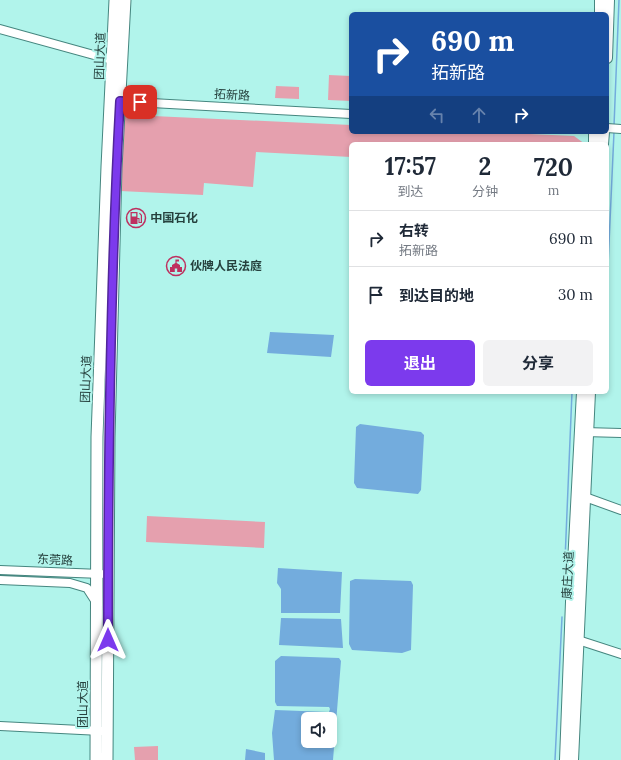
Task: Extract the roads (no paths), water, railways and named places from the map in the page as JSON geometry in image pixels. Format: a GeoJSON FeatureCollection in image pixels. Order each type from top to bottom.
{"type":"FeatureCollection","features":[{"type":"Feature","properties":{"kind":"highway","name":"团山大道"},"geometry":{"type":"LineString","coordinates":[[96,760],[102,730],[108,574],[109,437],[116,168],[115,101],[112,60],[115,0]]}},
{"type":"Feature","properties":{"kind":"highway","name":"团山大道"},"geometry":{"type":"LineString","coordinates":[[107,760],[102,730],[97,603],[97,437],[107,167],[125,0]]}},
{"type":"Feature","properties":{"kind":"main road"},"geometry":{"type":"LineString","coordinates":[[600,0],[600,12]]}},
{"type":"Feature","properties":{"kind":"main road"},"geometry":{"type":"LineString","coordinates":[[609,19],[610,0]]}},
{"type":"Feature","properties":{"kind":"main road","name":"康庄大道"},"geometry":{"type":"LineString","coordinates":[[573,760],[585,497],[582,394]]}},
{"type":"Feature","properties":{"kind":"main road","name":"康庄大道"},"geometry":{"type":"LineString","coordinates":[[565,760],[571,602],[584,432],[590,394]]}},
{"type":"Feature","properties":{"kind":"street"},"geometry":{"type":"LineString","coordinates":[[0,28],[112,60]]}},
{"type":"Feature","properties":{"kind":"street","name":"拓新路"},"geometry":{"type":"LineString","coordinates":[[115,101],[349,114]]}},
{"type":"Feature","properties":{"kind":"street"},"geometry":{"type":"LineString","coordinates":[[609,128],[621,129]]}},
{"type":"Feature","properties":{"kind":"street"},"geometry":{"type":"LineString","coordinates":[[584,432],[621,433]]}},
{"type":"Feature","properties":{"kind":"street"},"geometry":{"type":"LineString","coordinates":[[585,497],[621,510]]}},
{"type":"Feature","properties":{"kind":"street","name":"东莞路"},"geometry":{"type":"LineString","coordinates":[[0,570],[108,574]]}},
{"type":"Feature","properties":{"kind":"street","name":"东莞路"},"geometry":{"type":"LineString","coordinates":[[0,580],[70,583],[87,588],[97,603]]}},
{"type":"Feature","properties":{"kind":"street"},"geometry":{"type":"LineString","coordinates":[[578,640],[621,654]]}},
{"type":"Feature","properties":{"kind":"street"},"geometry":{"type":"LineString","coordinates":[[0,726],[102,730]]}},
{"type":"Feature","properties":{"kind":"water"},"geometry":{"type":"Polygon","coordinates":[[[270,332],[334,335],[331,357],[267,353],[270,332]]]}},
{"type":"Feature","properties":{"kind":"water"},"geometry":{"type":"Polygon","coordinates":[[[360,424],[421,432],[424,435],[421,490],[418,494],[357,488],[354,483],[356,427],[360,424]]]}},
{"type":"Feature","properties":{"kind":"water"},"geometry":{"type":"Polygon","coordinates":[[[278,568],[342,572],[340,613],[281,613],[281,589],[277,583],[278,568]]]}},
{"type":"Feature","properties":{"kind":"water"},"geometry":{"type":"Polygon","coordinates":[[[355,579],[411,581],[413,585],[411,650],[402,653],[352,650],[349,644],[350,581],[355,579]]]}},
{"type":"Feature","properties":{"kind":"water"},"geometry":{"type":"Polygon","coordinates":[[[281,618],[341,619],[343,648],[279,645],[281,618]]]}},
{"type":"Feature","properties":{"kind":"water"},"geometry":{"type":"Polygon","coordinates":[[[281,656],[339,658],[341,661],[337,712],[329,712],[329,707],[277,706],[275,702],[275,661],[281,656]]]}},
{"type":"Feature","properties":{"kind":"water"},"geometry":{"type":"Polygon","coordinates":[[[275,710],[329,712],[301,712],[301,748],[334,748],[333,760],[274,760],[272,733],[275,710]]]}},
{"type":"Feature","properties":{"kind":"water"},"geometry":{"type":"Polygon","coordinates":[[[246,749],[265,753],[265,760],[245,760],[246,749]]]}},
{"type":"Feature","properties":{"kind":"waterway"},"geometry":{"type":"LineString","coordinates":[[614,126],[619,0]]}},
{"type":"Feature","properties":{"kind":"waterway"},"geometry":{"type":"LineString","coordinates":[[609,243],[614,132]]}},
{"type":"Feature","properties":{"kind":"waterway"},"geometry":{"type":"LineString","coordinates":[[564,584],[572,394]]}},
{"type":"Feature","properties":{"kind":"waterway"},"geometry":{"type":"LineString","coordinates":[[555,760],[562,617]]}},
{"type":"Feature","properties":{"kind":"place","name":"中国石化"},"geometry":{"type":"Point","coordinates":[136,218]}},
{"type":"Feature","properties":{"kind":"place","name":"伙牌人民法庭"},"geometry":{"type":"Point","coordinates":[176,266]}}]}
